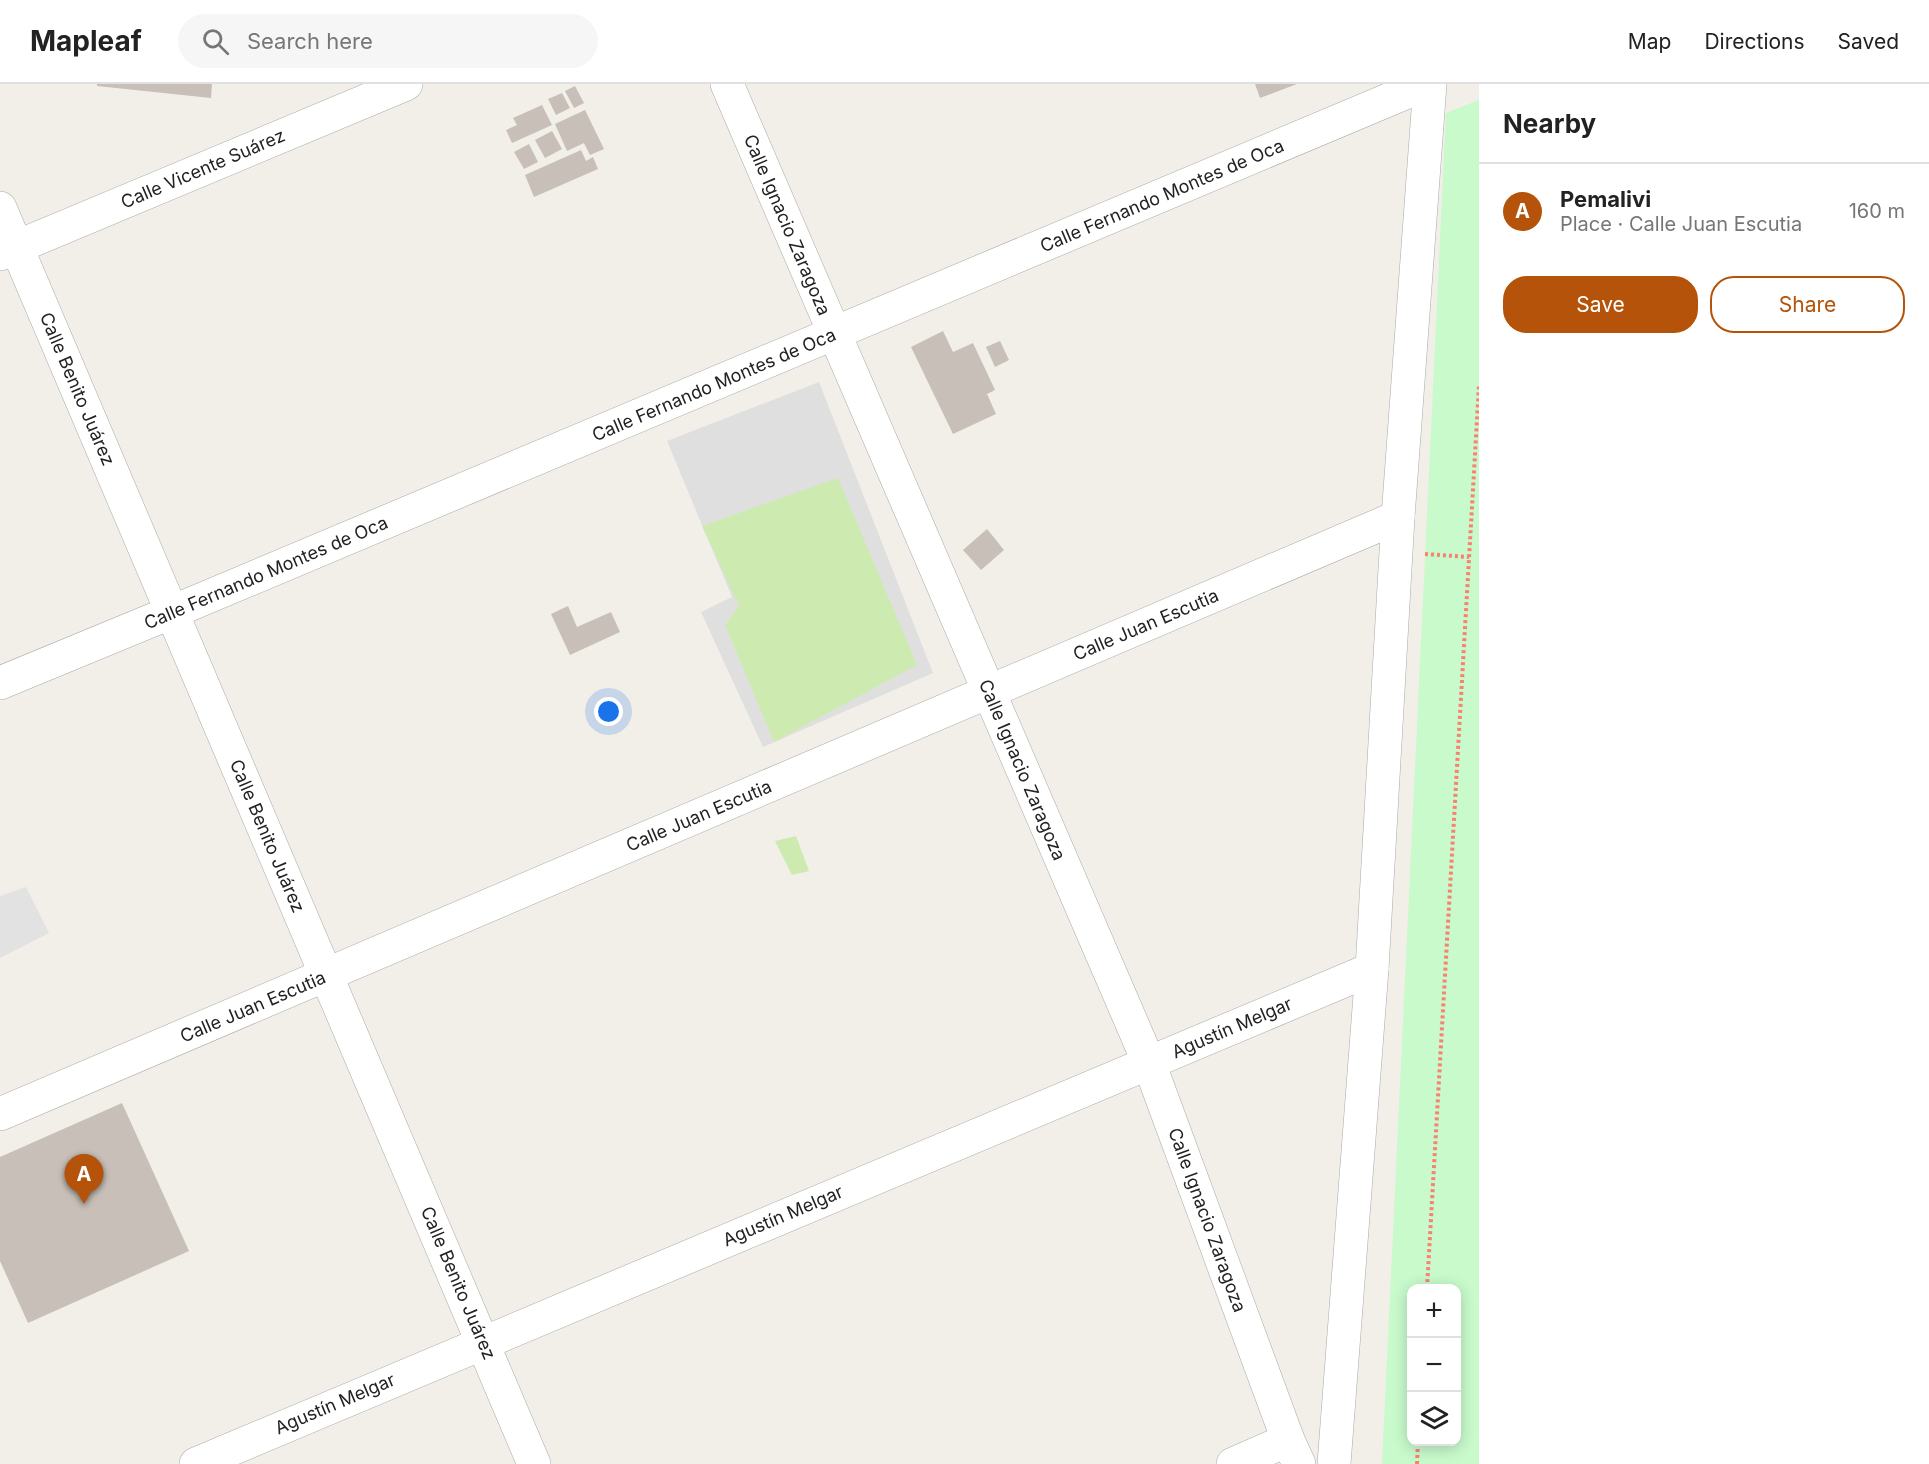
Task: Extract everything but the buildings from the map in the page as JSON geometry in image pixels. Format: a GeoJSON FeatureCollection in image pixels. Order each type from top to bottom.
{"type":"FeatureCollection","features":[{"type":"Feature","properties":{"kind":"street","name":"Calle Vicente Suárez"},"geometry":{"type":"LineString","coordinates":[[8,250],[406,84]]}},
{"type":"Feature","properties":{"kind":"street","name":"Calle Ignacio Zaragoza"},"geometry":{"type":"LineString","coordinates":[[727,84],[1149,1063],[1293,1452]]}},
{"type":"Feature","properties":{"kind":"street","name":"Calle Fernando Montes de Oca"},"geometry":{"type":"LineString","coordinates":[[0,683],[1428,84]]}},
{"type":"Feature","properties":{"kind":"street"},"geometry":{"type":"LineString","coordinates":[[1334,1464],[1372,969],[1398,517],[1428,84]]}},
{"type":"Feature","properties":{"kind":"street","name":"Calle Benito Juárez"},"geometry":{"type":"LineString","coordinates":[[0,208],[8,250],[172,612],[534,1464]]}},
{"type":"Feature","properties":{"kind":"street","name":"Calle Juan Escutia"},"geometry":{"type":"LineString","coordinates":[[0,1114],[1398,517]]}},
{"type":"Feature","properties":{"kind":"street","name":"Agustín Melgar"},"geometry":{"type":"LineString","coordinates":[[195,1464],[1372,969]]}},
{"type":"Feature","properties":{"kind":"street"},"geometry":{"type":"LineString","coordinates":[[1233,1464],[1293,1452]]}},
{"type":"Feature","properties":{"kind":"path"},"geometry":{"type":"LineString","coordinates":[[1427,1284],[1479,386]]}},
{"type":"Feature","properties":{"kind":"path"},"geometry":{"type":"LineString","coordinates":[[1396,553],[1469,557]]}},
{"type":"Feature","properties":{"kind":"path"},"geometry":{"type":"LineString","coordinates":[[1417,1464],[1418,1446]]}},
{"type":"Feature","properties":{"kind":"shaded area"},"geometry":{"type":"Polygon","coordinates":[[[819,382],[933,673],[763,747],[701,612],[732,597],[667,441],[819,382]]]}},
{"type":"Feature","properties":{"kind":"shaded area"},"geometry":{"type":"Polygon","coordinates":[[[26,887],[49,933],[0,958],[0,896],[26,887]]]}},
{"type":"Feature","properties":{"kind":"green space"},"geometry":{"type":"Polygon","coordinates":[[[1479,100],[1479,1464],[1382,1464],[1446,113],[1479,100]]]}},
{"type":"Feature","properties":{"kind":"green space"},"geometry":{"type":"Polygon","coordinates":[[[838,478],[917,665],[774,742],[725,625],[739,606],[702,526],[838,478]]]}},
{"type":"Feature","properties":{"kind":"green space"},"geometry":{"type":"Polygon","coordinates":[[[796,836],[809,871],[792,875],[775,841],[796,836]]]}},
{"type":"Feature","properties":{"kind":"place","name":"Pemalivi"},"geometry":{"type":"Point","coordinates":[84,1204]}}]}
